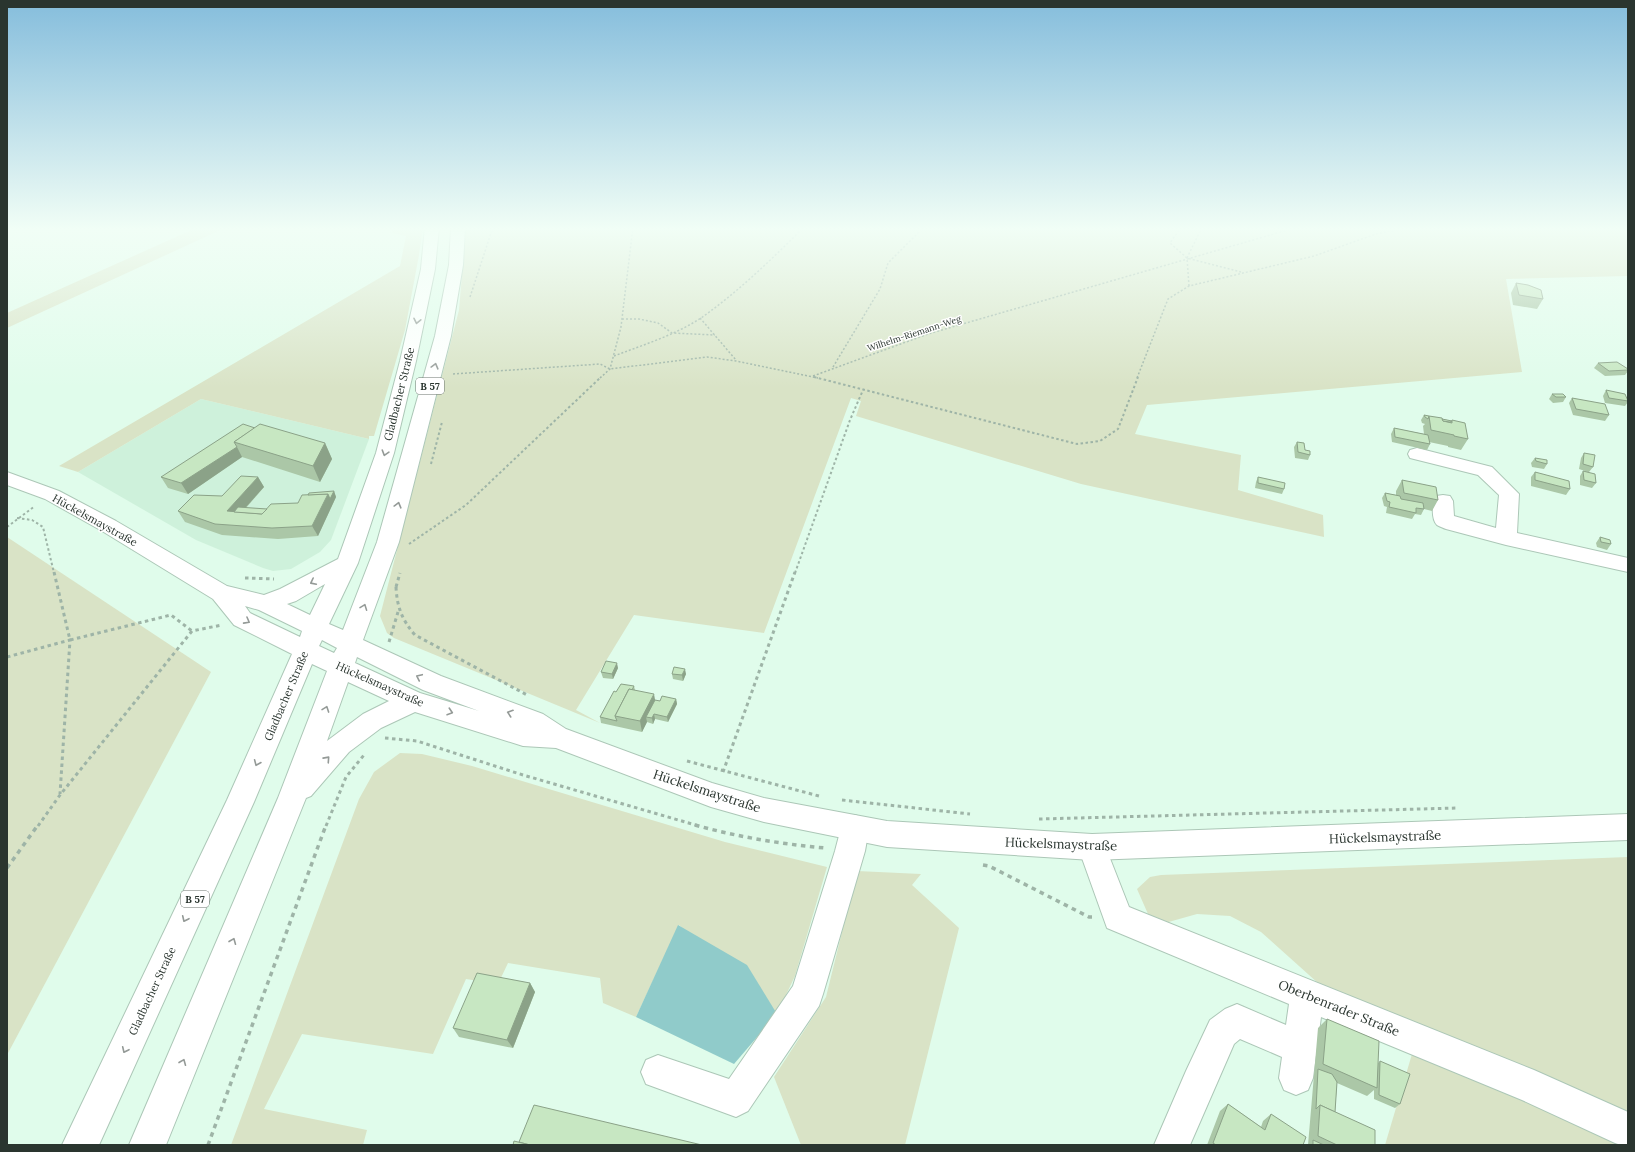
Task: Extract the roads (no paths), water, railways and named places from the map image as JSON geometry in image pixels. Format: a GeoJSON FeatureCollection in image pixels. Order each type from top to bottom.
{"type":"FeatureCollection","features":[{"type":"Feature","properties":{"kind":"main road","name":"Gladbacher Straße"},"geometry":{"type":"LineString","coordinates":[[80,1145],[240,802],[311,638],[347,563],[385,453],[408,361],[425,281]]}},
{"type":"Feature","properties":{"kind":"main road","name":"B 57"},"geometry":{"type":"LineString","coordinates":[[147,1145],[168,1098],[292,798],[388,542],[443,336],[453,281]]}},
{"type":"Feature","properties":{"kind":"main road"},"geometry":{"type":"LineString","coordinates":[[1417,454],[1485,471],[1509,494],[1506,538]]}},
{"type":"Feature","properties":{"kind":"main road","name":"Hückelsmaystraße"},"geometry":{"type":"LineString","coordinates":[[7,478],[52,495],[109,526],[221,593],[265,603],[311,638]]}},
{"type":"Feature","properties":{"kind":"main road"},"geometry":{"type":"LineString","coordinates":[[1443,501],[1444,520],[1453,524],[1506,538],[1628,565]]}},
{"type":"Feature","properties":{"kind":"main road"},"geometry":{"type":"LineString","coordinates":[[265,603],[288,595],[347,563]]}},
{"type":"Feature","properties":{"kind":"main road","name":"Hückelsmaystraße"},"geometry":{"type":"LineString","coordinates":[[221,593],[242,619],[311,638],[346,655],[432,683],[534,721],[557,737],[711,795],[764,810],[887,834],[1092,848],[1628,828]]}},
{"type":"Feature","properties":{"kind":"main road","name":"Hückelsmaystraße"},"geometry":{"type":"LineString","coordinates":[[346,655],[413,701],[523,735],[557,737]]}},
{"type":"Feature","properties":{"kind":"main road"},"geometry":{"type":"LineString","coordinates":[[292,798],[340,744],[372,721],[413,701]]}},
{"type":"Feature","properties":{"kind":"main road"},"geometry":{"type":"LineString","coordinates":[[658,1072],[736,1099],[807,994],[850,851],[855,828]]}},
{"type":"Feature","properties":{"kind":"main road","name":"Oberbenrader Straße"},"geometry":{"type":"LineString","coordinates":[[1092,848],[1118,917],[1534,1088],[1628,1130]]}},
{"type":"Feature","properties":{"kind":"main road"},"geometry":{"type":"LineString","coordinates":[[1172,1145],[1198,1083],[1222,1032],[1237,1021],[1298,1062],[1307,995]]}},
{"type":"Feature","properties":{"kind":"water"},"geometry":{"type":"Polygon","coordinates":[[[678,925],[747,965],[777,1014],[734,1064],[636,1017],[678,925]]]}}]}
